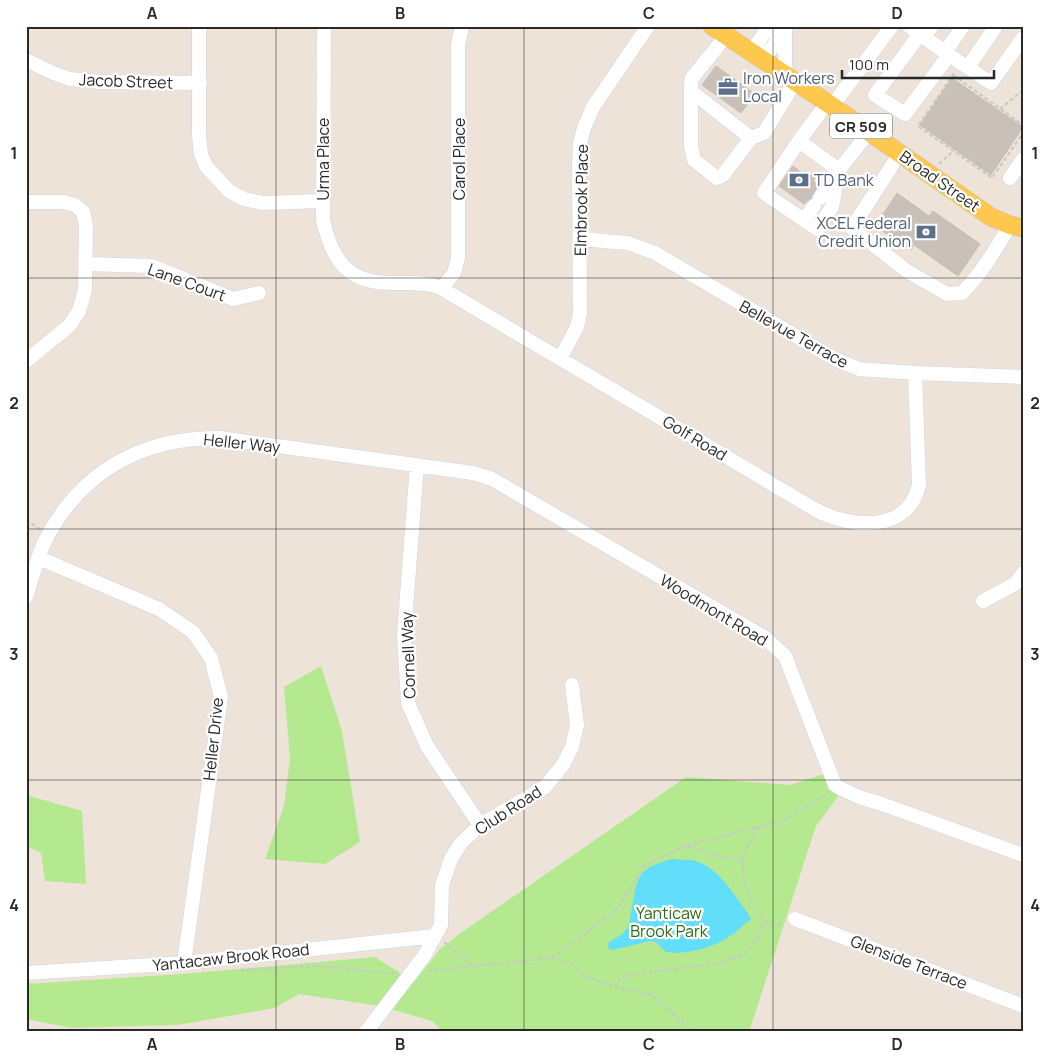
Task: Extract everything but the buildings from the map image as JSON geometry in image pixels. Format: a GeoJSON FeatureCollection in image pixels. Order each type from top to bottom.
{"type":"FeatureCollection","features":[{"type":"Feature","properties":{"kind":"main road","name":"Broad Street"},"geometry":{"type":"LineString","coordinates":[[719,31],[829,104],[991,217],[1016,226]]}},
{"type":"Feature","properties":{"kind":"street"},"geometry":{"type":"LineString","coordinates":[[199,26],[199,135],[201,154],[206,166],[229,191],[244,199],[263,202],[323,201]]}},
{"type":"Feature","properties":{"kind":"street","name":"Urma Place"},"geometry":{"type":"LineString","coordinates":[[324,26],[324,227],[336,258],[346,269],[361,277]]}},
{"type":"Feature","properties":{"kind":"street","name":"Carol Place"},"geometry":{"type":"LineString","coordinates":[[442,288],[454,272],[458,258],[458,44],[462,26]]}},
{"type":"Feature","properties":{"kind":"street","name":"Elmbrook Place"},"geometry":{"type":"LineString","coordinates":[[560,359],[577,327],[580,313],[580,143],[593,107],[648,26]]}},
{"type":"Feature","properties":{"kind":"street"},"geometry":{"type":"LineString","coordinates":[[756,56],[770,26]]}},
{"type":"Feature","properties":{"kind":"street"},"geometry":{"type":"LineString","coordinates":[[756,56],[779,37],[784,26]]}},
{"type":"Feature","properties":{"kind":"street"},"geometry":{"type":"LineString","coordinates":[[719,31],[692,78],[691,84],[691,146],[694,160],[717,178],[723,175],[751,138],[764,133],[791,79],[784,60],[784,26]]}},
{"type":"Feature","properties":{"kind":"street"},"geometry":{"type":"LineString","coordinates":[[839,170],[832,207],[817,229],[764,193],[799,141],[892,26]]}},
{"type":"Feature","properties":{"kind":"street"},"geometry":{"type":"LineString","coordinates":[[963,26],[947,53],[905,114],[875,95],[921,31],[947,53],[991,83],[1023,38]]}},
{"type":"Feature","properties":{"kind":"street"},"geometry":{"type":"LineString","coordinates":[[968,67],[996,26]]}},
{"type":"Feature","properties":{"kind":"street","name":"Jacob Street"},"geometry":{"type":"LineString","coordinates":[[26,60],[53,73],[70,78],[101,82],[200,83]]}},
{"type":"Feature","properties":{"kind":"street"},"geometry":{"type":"LineString","coordinates":[[692,92],[751,138]]}},
{"type":"Feature","properties":{"kind":"street"},"geometry":{"type":"LineString","coordinates":[[804,220],[839,170],[869,132]]}},
{"type":"Feature","properties":{"kind":"street"},"geometry":{"type":"LineString","coordinates":[[799,141],[839,170]]}},
{"type":"Feature","properties":{"kind":"street"},"geometry":{"type":"LineString","coordinates":[[900,154],[852,228],[907,271],[947,294],[962,293],[1016,226]]}},
{"type":"Feature","properties":{"kind":"street"},"geometry":{"type":"LineString","coordinates":[[1010,178],[1023,159]]}},
{"type":"Feature","properties":{"kind":"street"},"geometry":{"type":"LineString","coordinates":[[26,202],[63,202],[75,205],[80,208],[85,218],[86,226],[85,290],[74,319],[69,326],[26,360]]}},
{"type":"Feature","properties":{"kind":"street","name":"Bellevue Terrace"},"geometry":{"type":"LineString","coordinates":[[580,240],[628,242],[655,253],[835,359],[859,369],[1023,377]]}},
{"type":"Feature","properties":{"kind":"street","name":"Lane Court"},"geometry":{"type":"LineString","coordinates":[[86,264],[152,266],[233,299],[258,294]]}},
{"type":"Feature","properties":{"kind":"street","name":"Golf Road"},"geometry":{"type":"LineString","coordinates":[[361,277],[377,282],[428,283],[442,288],[816,510],[840,520],[865,523],[886,521],[909,507],[918,491],[915,373]]}},
{"type":"Feature","properties":{"kind":"street","name":"Heller Way"},"geometry":{"type":"LineString","coordinates":[[26,597],[49,534],[70,502],[97,476],[112,465],[137,452],[164,443],[220,438],[417,466]]}},
{"type":"Feature","properties":{"kind":"street","name":"Woodmont Road"},"geometry":{"type":"LineString","coordinates":[[417,466],[473,473],[492,479],[764,637],[785,656],[835,785],[838,787]]}},
{"type":"Feature","properties":{"kind":"street","name":"Cornell Way"},"geometry":{"type":"LineString","coordinates":[[417,466],[404,635],[408,703],[427,746],[480,825]]}},
{"type":"Feature","properties":{"kind":"street","name":"Heller Drive"},"geometry":{"type":"LineString","coordinates":[[39,558],[159,610],[193,632],[211,658],[221,697],[184,963]]}},
{"type":"Feature","properties":{"kind":"street"},"geometry":{"type":"LineString","coordinates":[[983,602],[1015,584],[1023,573]]}},
{"type":"Feature","properties":{"kind":"street","name":"Club Road"},"geometry":{"type":"LineString","coordinates":[[366,1032],[424,956],[441,925],[442,884],[451,859],[461,843],[480,825],[545,787],[564,765],[572,748],[577,725],[572,685]]}},
{"type":"Feature","properties":{"kind":"street"},"geometry":{"type":"LineString","coordinates":[[838,787],[859,797],[1023,855]]}},
{"type":"Feature","properties":{"kind":"street","name":"Glenside Terrace"},"geometry":{"type":"LineString","coordinates":[[795,919],[1023,1006]]}},
{"type":"Feature","properties":{"kind":"street","name":"Yantacaw Brook Road"},"geometry":{"type":"LineString","coordinates":[[26,972],[184,963],[435,936]]}},
{"type":"Feature","properties":{"kind":"path"},"geometry":{"type":"LineString","coordinates":[[1023,124],[953,76],[918,126],[992,178],[1023,133]]}},
{"type":"Feature","properties":{"kind":"path"},"geometry":{"type":"LineString","coordinates":[[1000,110],[1023,90]]}},
{"type":"Feature","properties":{"kind":"path"},"geometry":{"type":"LineString","coordinates":[[937,165],[953,151]]}},
{"type":"Feature","properties":{"kind":"path"},"geometry":{"type":"LineString","coordinates":[[26,520],[49,534]]}},
{"type":"Feature","properties":{"kind":"path"},"geometry":{"type":"LineString","coordinates":[[551,958],[618,908],[644,866],[685,846],[784,820],[838,787]]}},
{"type":"Feature","properties":{"kind":"path"},"geometry":{"type":"LineString","coordinates":[[758,827],[742,860],[745,883],[753,905],[765,920],[778,924],[790,923],[795,919]]}},
{"type":"Feature","properties":{"kind":"path"},"geometry":{"type":"LineString","coordinates":[[685,846],[722,857],[742,860]]}},
{"type":"Feature","properties":{"kind":"path"},"geometry":{"type":"LineString","coordinates":[[615,987],[621,978],[629,975],[719,963],[743,955],[756,940],[765,920]]}},
{"type":"Feature","properties":{"kind":"path"},"geometry":{"type":"LineString","coordinates":[[435,936],[474,966]]}},
{"type":"Feature","properties":{"kind":"path"},"geometry":{"type":"LineString","coordinates":[[238,970],[320,966],[398,974],[551,958],[572,964],[583,975],[615,987],[648,994],[658,999],[692,1032]]}},
{"type":"Feature","properties":{"kind":"green space"},"geometry":{"type":"Polygon","coordinates":[[[321,666],[342,731],[360,842],[325,864],[265,859],[284,806],[290,759],[284,687],[321,666]]]}},
{"type":"Feature","properties":{"kind":"green space","name":"Yanticaw Brook Park"},"geometry":{"type":"Polygon","coordinates":[[[830,772],[846,786],[816,826],[749,1032],[443,1032],[432,1021],[380,1006],[299,994],[275,1008],[177,1025],[71,1028],[26,1019],[26,984],[182,974],[375,957],[414,982],[441,948],[462,932],[686,777],[790,785],[830,772]]]}},
{"type":"Feature","properties":{"kind":"green space"},"geometry":{"type":"Polygon","coordinates":[[[26,795],[82,811],[86,884],[45,881],[41,853],[26,846],[26,795]]]}},
{"type":"Feature","properties":{"kind":"water"},"geometry":{"type":"Polygon","coordinates":[[[672,859],[696,861],[712,870],[732,892],[751,919],[723,940],[700,950],[666,952],[656,942],[650,941],[612,950],[609,949],[607,944],[621,935],[628,927],[635,890],[640,876],[651,867],[672,859]]]}},
{"type":"Feature","properties":{"kind":"place","name":"Iron Workers Local"},"geometry":{"type":"Point","coordinates":[728,87]}},
{"type":"Feature","properties":{"kind":"place","name":"TD Bank"},"geometry":{"type":"Point","coordinates":[799,180]}},
{"type":"Feature","properties":{"kind":"place","name":"XCEL Federal Credit Union"},"geometry":{"type":"Point","coordinates":[926,232]}}]}
